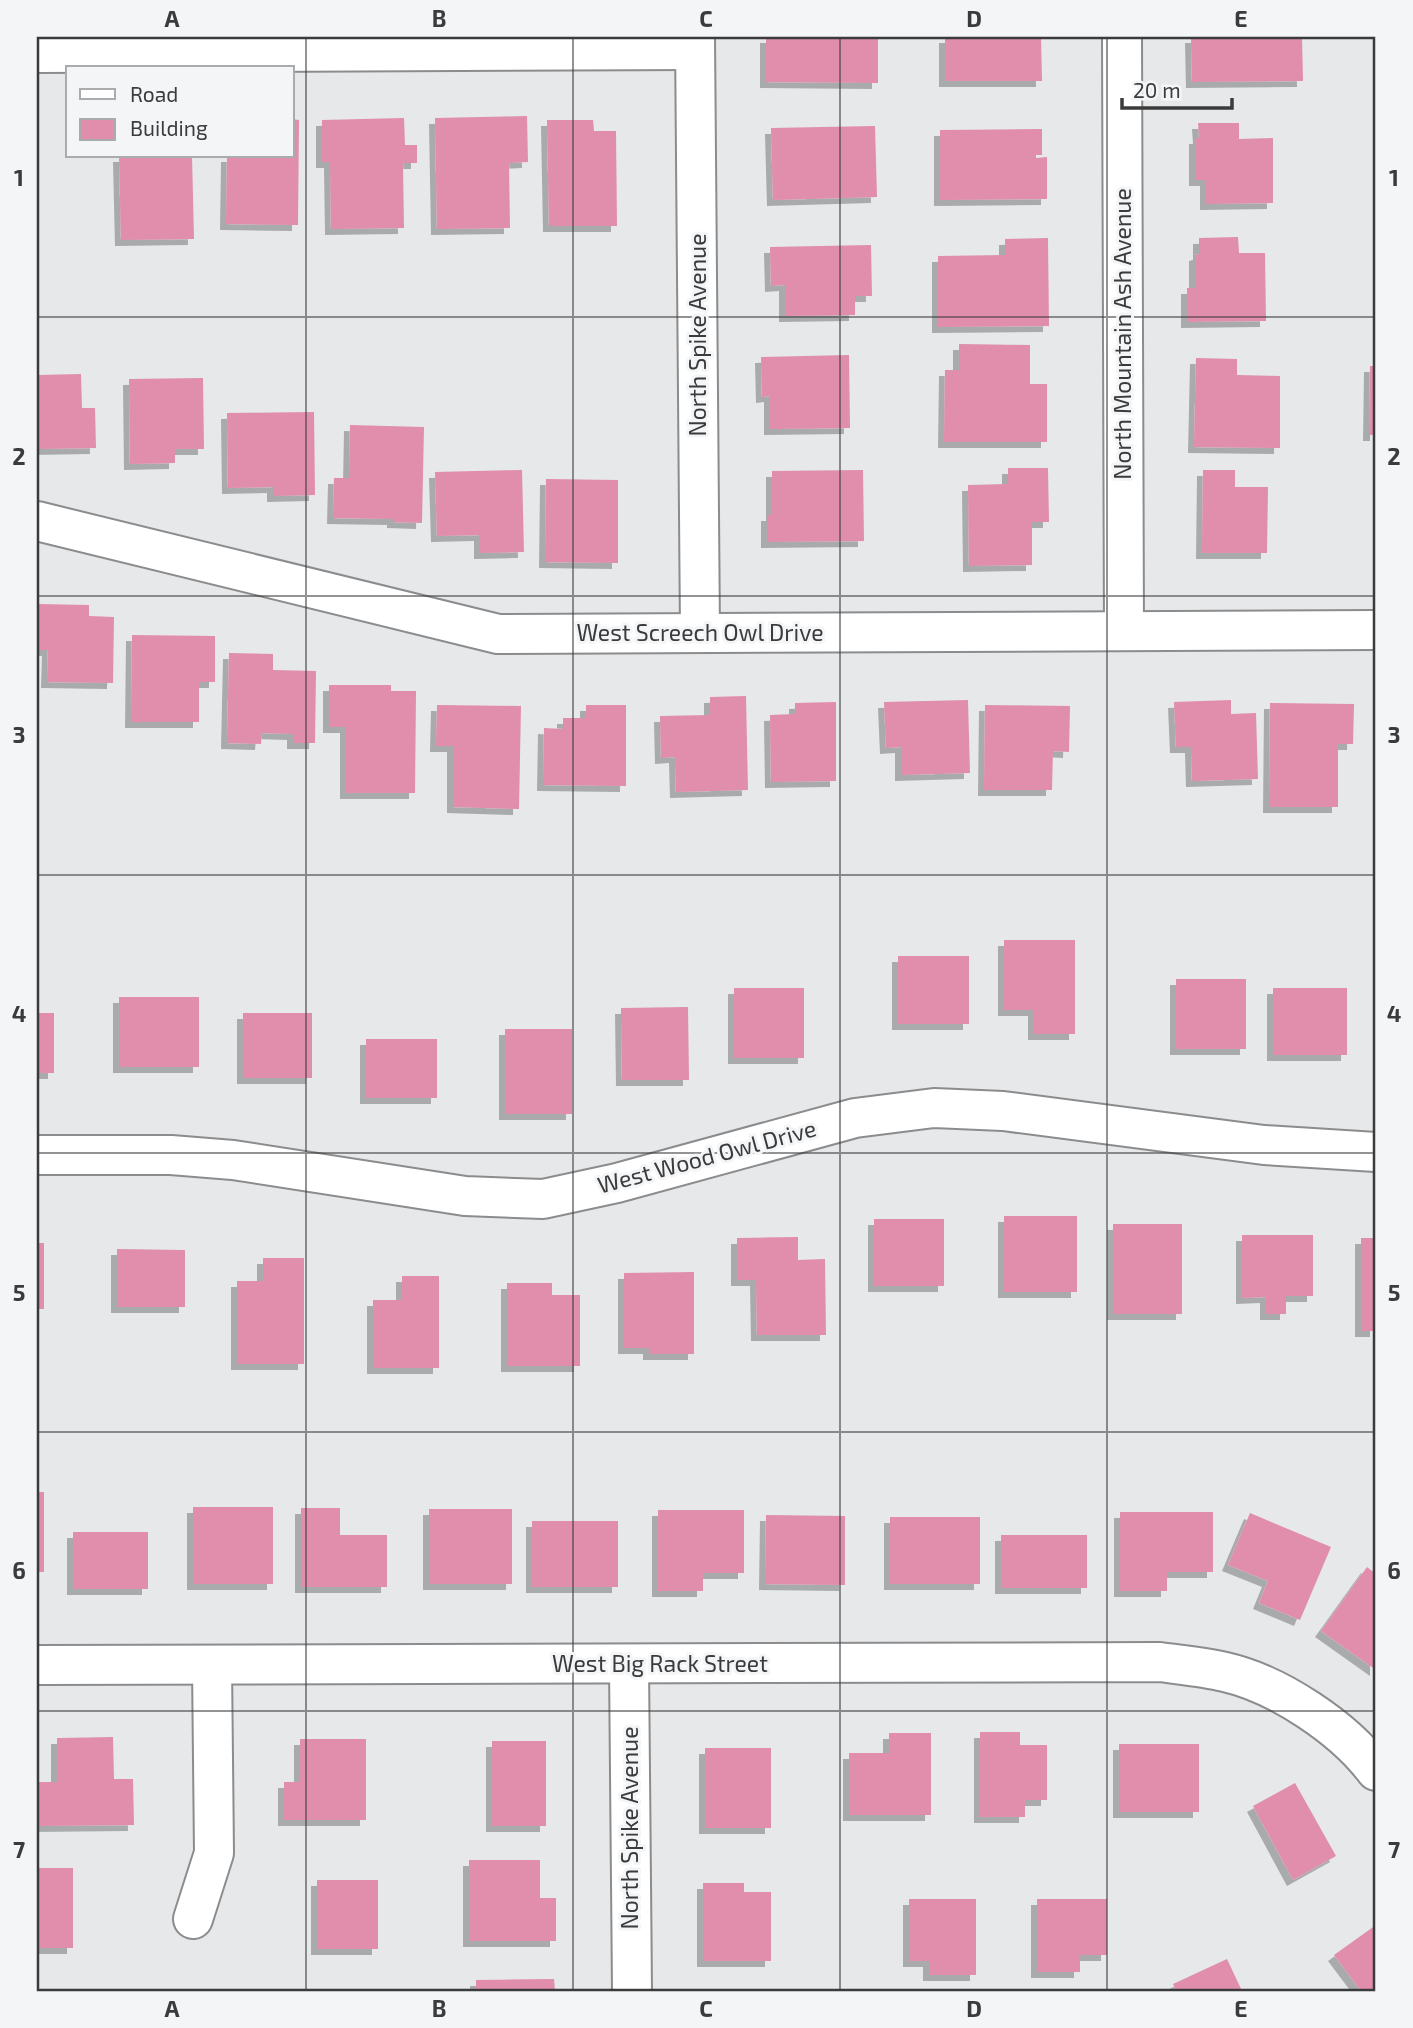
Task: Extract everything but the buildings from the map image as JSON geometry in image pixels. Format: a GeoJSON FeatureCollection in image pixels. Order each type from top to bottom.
{"type":"FeatureCollection","features":[{"type":"Feature","properties":{"kind":"street","name":"North Mountain Ash Avenue"},"geometry":{"type":"LineString","coordinates":[[1122,37],[1124,631]]}},
{"type":"Feature","properties":{"kind":"street"},"geometry":{"type":"LineString","coordinates":[[37,53],[695,43]]}},
{"type":"Feature","properties":{"kind":"street","name":"North Spike Avenue"},"geometry":{"type":"LineString","coordinates":[[695,43],[700,632]]}},
{"type":"Feature","properties":{"kind":"street","name":"West Screech Owl Drive"},"geometry":{"type":"LineString","coordinates":[[37,520],[498,634],[1376,630]]}},
{"type":"Feature","properties":{"kind":"street","name":"West Wood Owl Drive"},"geometry":{"type":"LineString","coordinates":[[37,1155],[171,1155],[233,1160],[466,1196],[543,1199],[617,1183],[855,1118],[934,1108],[1003,1111],[1264,1145],[1376,1152]]}},
{"type":"Feature","properties":{"kind":"street","name":"West Big Rack Street"},"geometry":{"type":"LineString","coordinates":[[37,1665],[1160,1662],[1226,1672],[1280,1693],[1324,1720],[1376,1771]]}},
{"type":"Feature","properties":{"kind":"street","name":"North Spike Avenue"},"geometry":{"type":"LineString","coordinates":[[629,1664],[632,1991]]}},
{"type":"Feature","properties":{"kind":"street"},"geometry":{"type":"LineString","coordinates":[[193,1919],[214,1853],[212,1665]]}}]}
